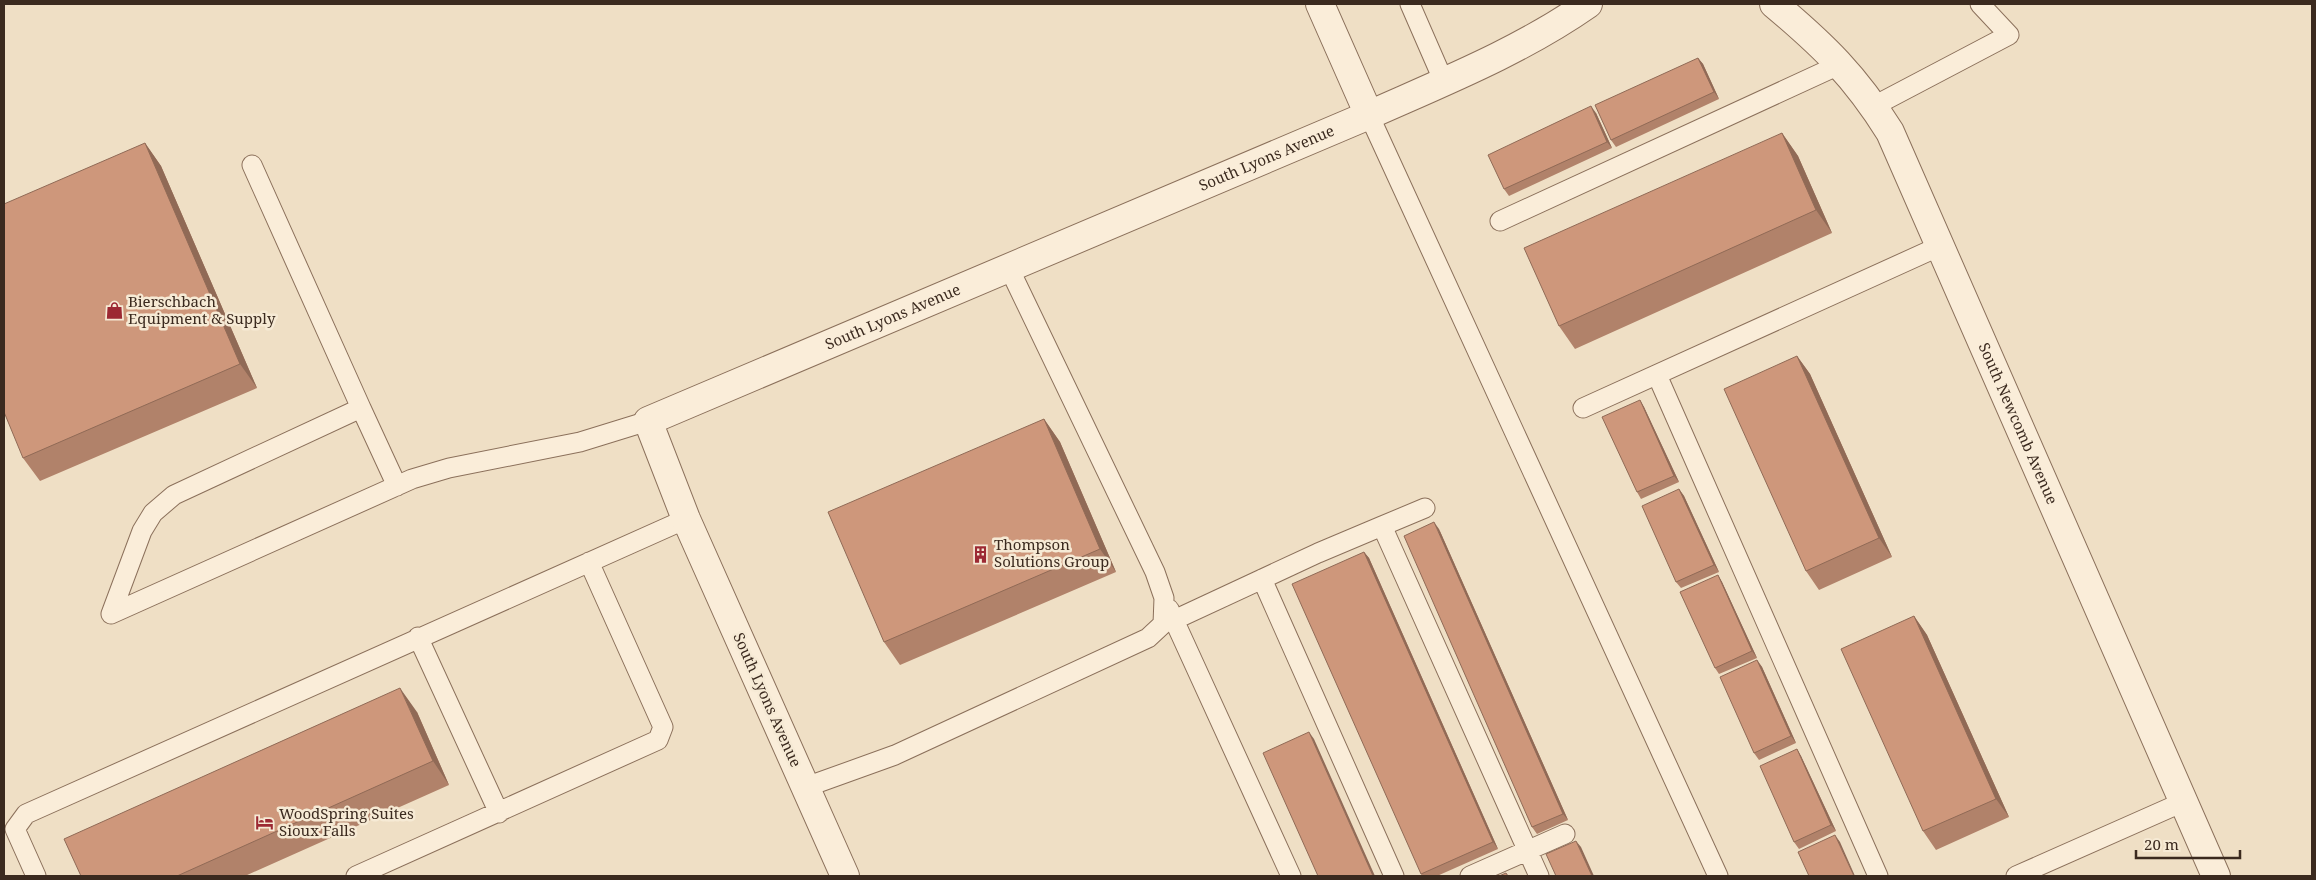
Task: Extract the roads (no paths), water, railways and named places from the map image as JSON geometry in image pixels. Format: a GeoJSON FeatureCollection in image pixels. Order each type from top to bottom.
{"type":"FeatureCollection","features":[{"type":"Feature","properties":{"kind":"street"},"geometry":{"type":"LineString","coordinates":[[1320,4],[1369,115]]}},
{"type":"Feature","properties":{"kind":"street","name":"South Lyons Avenue"},"geometry":{"type":"LineString","coordinates":[[845,876],[686,519],[648,421],[1444,82],[1480,66],[1564,21],[1588,4]]}},
{"type":"Feature","properties":{"kind":"street","name":"South Newcomb Avenue"},"geometry":{"type":"LineString","coordinates":[[1774,4],[1841,64],[1874,106],[1890,132],[2216,876]]}},
{"type":"Feature","properties":{"kind":"lane"},"geometry":{"type":"LineString","coordinates":[[1410,4],[1444,82]]}},
{"type":"Feature","properties":{"kind":"lane"},"geometry":{"type":"LineString","coordinates":[[1874,106],[2009,35],[1980,4]]}},
{"type":"Feature","properties":{"kind":"lane"},"geometry":{"type":"LineString","coordinates":[[1500,221],[1841,64]]}},
{"type":"Feature","properties":{"kind":"lane"},"geometry":{"type":"LineString","coordinates":[[1369,115],[1718,876]]}},
{"type":"Feature","properties":{"kind":"lane"},"geometry":{"type":"LineString","coordinates":[[252,165],[397,486]]}},
{"type":"Feature","properties":{"kind":"lane"},"geometry":{"type":"LineString","coordinates":[[1583,408],[1940,246]]}},
{"type":"Feature","properties":{"kind":"lane"},"geometry":{"type":"LineString","coordinates":[[1009,268],[1155,572],[1164,598],[1291,876]]}},
{"type":"Feature","properties":{"kind":"lane"},"geometry":{"type":"LineString","coordinates":[[1657,375],[1878,876]]}},
{"type":"Feature","properties":{"kind":"lane"},"geometry":{"type":"LineString","coordinates":[[361,408],[174,496],[153,513],[142,531],[111,614],[397,486],[449,468],[580,442],[648,421]]}},
{"type":"Feature","properties":{"kind":"lane"},"geometry":{"type":"LineString","coordinates":[[1174,620],[1262,579],[1425,508]]}},
{"type":"Feature","properties":{"kind":"lane"},"geometry":{"type":"LineString","coordinates":[[36,876],[14,829],[26,814],[418,637],[686,519]]}},
{"type":"Feature","properties":{"kind":"lane"},"geometry":{"type":"LineString","coordinates":[[1382,526],[1539,876]]}},
{"type":"Feature","properties":{"kind":"lane"},"geometry":{"type":"LineString","coordinates":[[356,876],[658,740],[663,727],[589,562]]}},
{"type":"Feature","properties":{"kind":"lane"},"geometry":{"type":"LineString","coordinates":[[1262,579],[1394,876]]}},
{"type":"Feature","properties":{"kind":"lane"},"geometry":{"type":"LineString","coordinates":[[806,787],[895,755],[1148,638],[1162,624],[1164,598]]}},
{"type":"Feature","properties":{"kind":"lane"},"geometry":{"type":"LineString","coordinates":[[418,637],[499,813]]}},
{"type":"Feature","properties":{"kind":"lane"},"geometry":{"type":"LineString","coordinates":[[2016,876],[2183,802]]}},
{"type":"Feature","properties":{"kind":"lane"},"geometry":{"type":"LineString","coordinates":[[1470,876],[1565,834]]}},
{"type":"Feature","properties":{"kind":"place","name":"Bierschbach Equipment & Supply"},"geometry":{"type":"Point","coordinates":[114,311]}},
{"type":"Feature","properties":{"kind":"place","name":"Thompson Solutions Group"},"geometry":{"type":"Point","coordinates":[980,554]}},
{"type":"Feature","properties":{"kind":"place","name":"WoodSpring Suites Sioux Falls"},"geometry":{"type":"Point","coordinates":[265,823]}}]}
